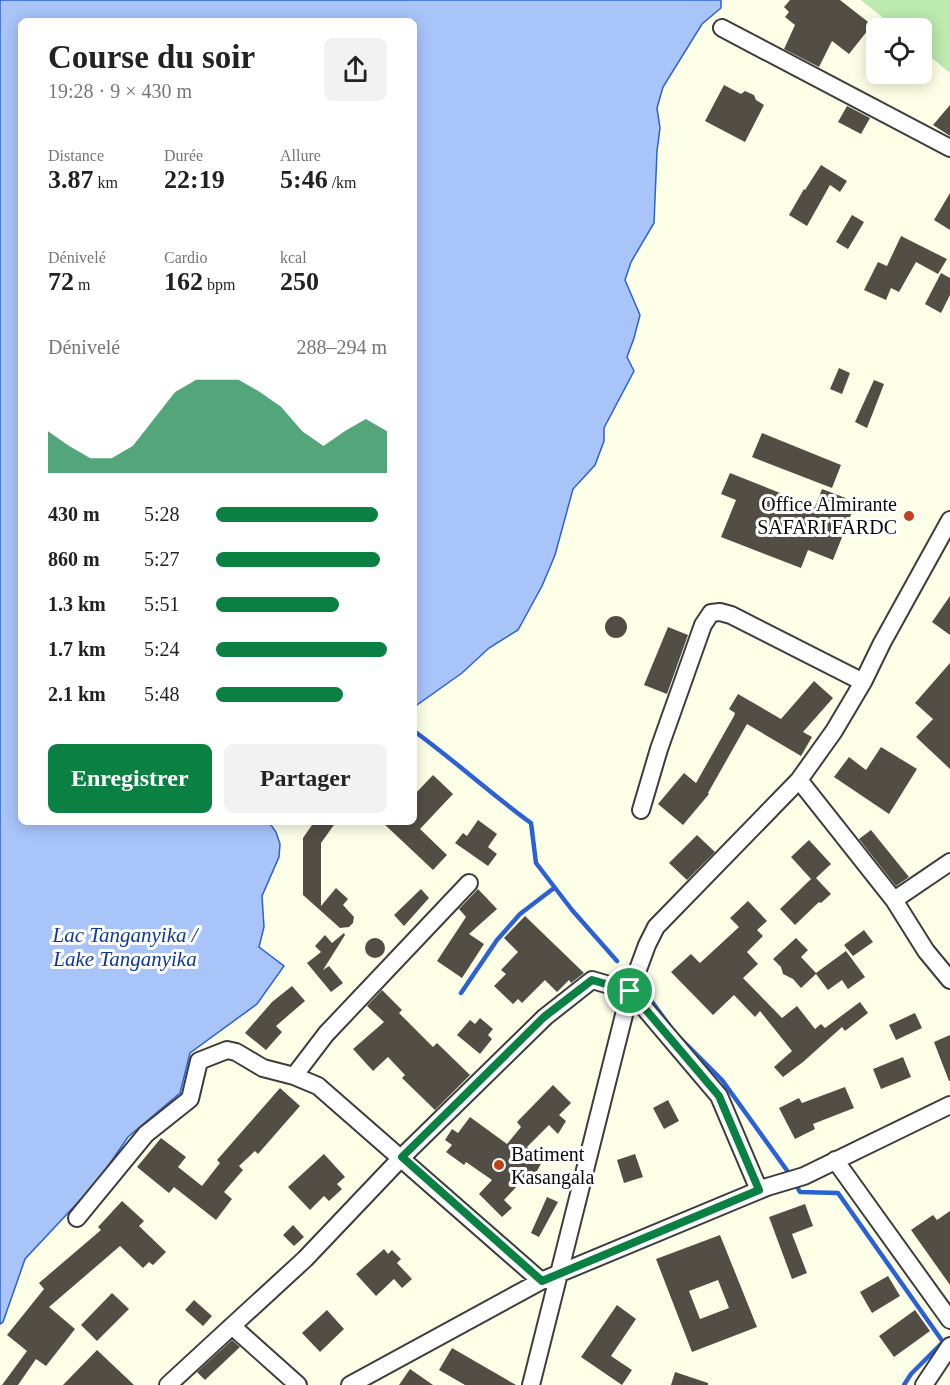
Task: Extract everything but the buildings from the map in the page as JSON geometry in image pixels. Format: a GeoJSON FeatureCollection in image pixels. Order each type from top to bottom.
{"type":"FeatureCollection","features":[{"type":"Feature","properties":{"kind":"street"},"geometry":{"type":"LineString","coordinates":[[722,28],[950,148]]}},
{"type":"Feature","properties":{"kind":"street"},"geometry":{"type":"LineString","coordinates":[[531,1385],[630,991],[647,945],[656,927],[799,780],[834,731],[863,682],[950,520]]}},
{"type":"Feature","properties":{"kind":"street"},"geometry":{"type":"LineString","coordinates":[[641,810],[659,749],[703,625],[711,613],[720,612],[731,615],[863,682]]}},
{"type":"Feature","properties":{"kind":"street"},"geometry":{"type":"LineString","coordinates":[[799,780],[894,900],[926,951],[950,980]]}},
{"type":"Feature","properties":{"kind":"street"},"geometry":{"type":"LineString","coordinates":[[894,900],[950,862]]}},
{"type":"Feature","properties":{"kind":"street"},"geometry":{"type":"LineString","coordinates":[[294,1076],[326,1034],[469,883]]}},
{"type":"Feature","properties":{"kind":"street"},"geometry":{"type":"LineString","coordinates":[[168,1385],[305,1259],[402,1157],[544,1017],[592,980],[630,991],[719,1096],[763,1189]]}},
{"type":"Feature","properties":{"kind":"street"},"geometry":{"type":"LineString","coordinates":[[77,1218],[146,1134],[190,1100],[199,1061],[227,1050],[236,1052],[263,1068],[294,1076],[318,1086],[542,1281]]}},
{"type":"Feature","properties":{"kind":"street"},"geometry":{"type":"LineString","coordinates":[[351,1385],[542,1281],[763,1189],[804,1176],[950,1105]]}},
{"type":"Feature","properties":{"kind":"street"},"geometry":{"type":"LineString","coordinates":[[834,1160],[950,1320]]}},
{"type":"Feature","properties":{"kind":"street"},"geometry":{"type":"LineString","coordinates":[[232,1326],[298,1385]]}},
{"type":"Feature","properties":{"kind":"street"},"geometry":{"type":"LineString","coordinates":[[924,1385],[950,1346]]}},
{"type":"Feature","properties":{"kind":"green space"},"geometry":{"type":"Polygon","coordinates":[[[861,0],[950,0],[950,73],[932,58],[932,18],[884,18],[861,0]]]}},
{"type":"Feature","properties":{"kind":"water","name":"Lac Tanganyika / Lake Tanganyika"},"geometry":{"type":"Polygon","coordinates":[[[0,0],[721,0],[721,8],[702,24],[663,87],[657,108],[660,128],[654,223],[631,262],[625,280],[640,315],[627,357],[634,371],[604,428],[604,441],[595,465],[573,489],[555,555],[542,586],[518,630],[489,648],[462,673],[417,705],[417,18],[18,18],[18,825],[271,825],[280,844],[279,857],[262,896],[264,927],[259,947],[284,966],[257,1004],[190,1053],[180,1093],[128,1137],[97,1182],[25,1259],[3,1322],[0,1324],[0,0]]]}},
{"type":"Feature","properties":{"kind":"waterway"},"geometry":{"type":"LineString","coordinates":[[417,733],[531,823],[536,863],[572,910],[617,961]]}},
{"type":"Feature","properties":{"kind":"waterway"},"geometry":{"type":"LineString","coordinates":[[461,993],[497,940],[520,914],[554,888]]}},
{"type":"Feature","properties":{"kind":"waterway"},"geometry":{"type":"LineString","coordinates":[[650,999],[669,1025]]}},
{"type":"Feature","properties":{"kind":"waterway"},"geometry":{"type":"LineString","coordinates":[[680,1038],[722,1080],[791,1176]]}},
{"type":"Feature","properties":{"kind":"waterway"},"geometry":{"type":"LineString","coordinates":[[795,1183],[800,1192],[838,1193],[943,1342],[911,1374],[904,1385]]}},
{"type":"Feature","properties":{"kind":"place","name":"Office Almirante SAFARI FARDC"},"geometry":{"type":"Point","coordinates":[909,516]}},
{"type":"Feature","properties":{"kind":"place","name":"Batiment Kasangala"},"geometry":{"type":"Point","coordinates":[499,1165]}},
{"type":"Feature","properties":{"kind":"route"},"geometry":{"type":"LineString","coordinates":[[592,980],[630,991],[719,1096],[759,1190],[542,1281],[402,1157],[544,1017],[592,980]]}}]}
